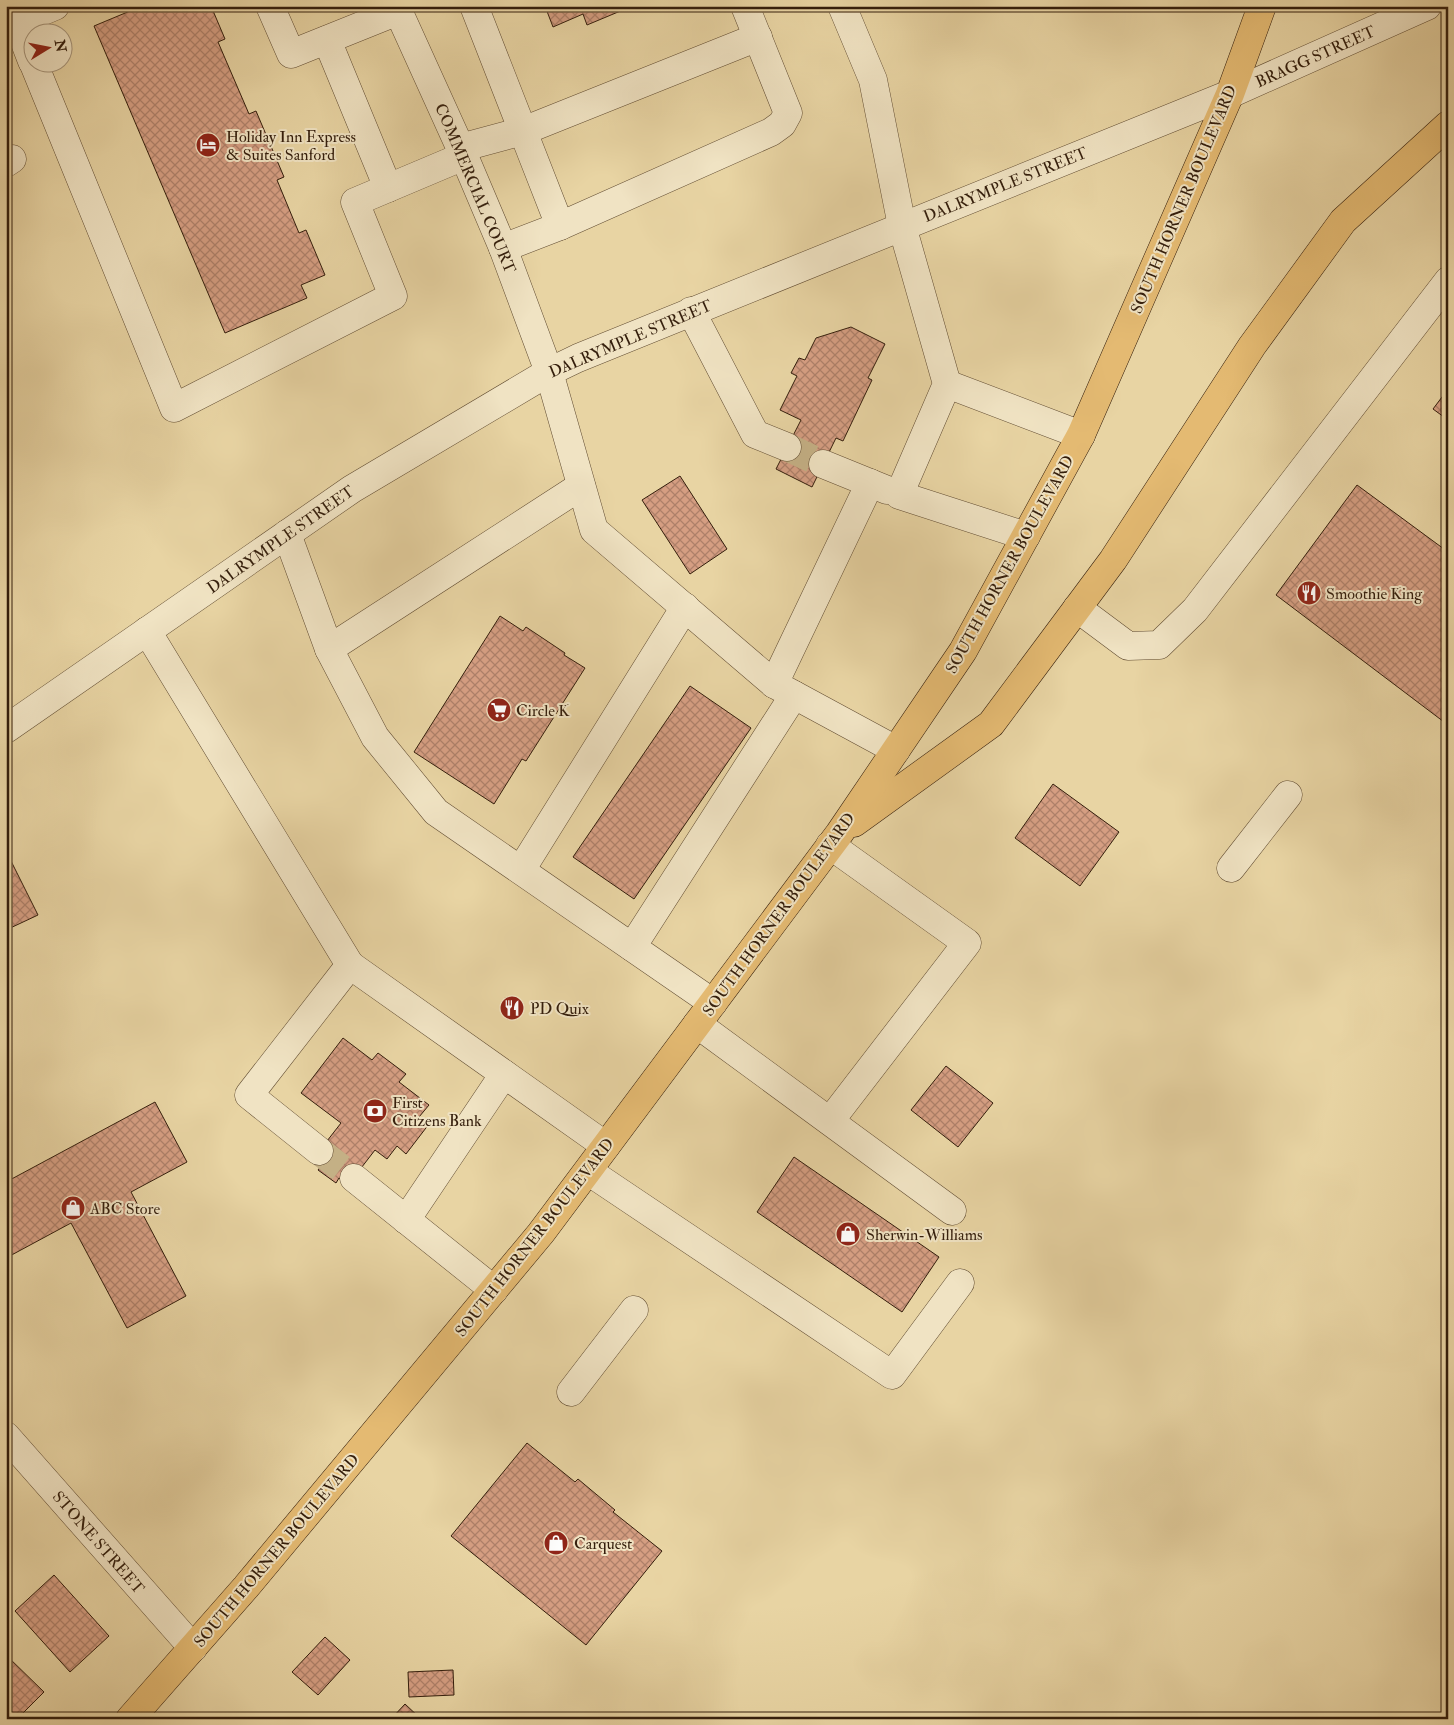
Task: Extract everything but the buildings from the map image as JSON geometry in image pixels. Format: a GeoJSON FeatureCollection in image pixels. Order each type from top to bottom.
{"type":"FeatureCollection","features":[{"type":"Feature","properties":{"kind":"main road","name":"SOUTH HORNER BOULEVARD"},"geometry":{"type":"LineString","coordinates":[[130,1719],[253,1580],[542,1233],[834,840],[963,651],[1081,435],[1230,94],[1262,6]]}},
{"type":"Feature","properties":{"kind":"main road"},"geometry":{"type":"LineString","coordinates":[[834,840],[991,724],[1113,560],[1252,346],[1343,221],[1448,125]]}},
{"type":"Feature","properties":{"kind":"street"},"geometry":{"type":"LineString","coordinates":[[22,34],[17,22],[55,6]]}},
{"type":"Feature","properties":{"kind":"street"},"geometry":{"type":"LineString","coordinates":[[270,6],[291,54],[397,8]]}},
{"type":"Feature","properties":{"kind":"street"},"geometry":{"type":"LineString","coordinates":[[474,6],[560,226]]}},
{"type":"Feature","properties":{"kind":"street"},"geometry":{"type":"LineString","coordinates":[[503,248],[560,226],[771,132],[782,124],[788,113],[745,6]]}},
{"type":"Feature","properties":{"kind":"street"},"geometry":{"type":"LineString","coordinates":[[842,6],[873,80],[902,226],[947,384],[899,495]]}},
{"type":"Feature","properties":{"kind":"street","name":"BRAGG STREET"},"geometry":{"type":"LineString","coordinates":[[1230,94],[1427,6]]}},
{"type":"Feature","properties":{"kind":"street","name":"COMMERCIAL COURT"},"geometry":{"type":"LineString","coordinates":[[397,8],[503,248],[549,372],[594,530],[784,689],[896,750]]}},
{"type":"Feature","properties":{"kind":"street"},"geometry":{"type":"LineString","coordinates":[[37,72],[174,408],[393,296],[355,202],[462,152],[523,131],[758,37]]}},
{"type":"Feature","properties":{"kind":"street"},"geometry":{"type":"LineString","coordinates":[[327,40],[388,188]]}},
{"type":"Feature","properties":{"kind":"street","name":"DALRYMPLE STREET"},"geometry":{"type":"LineString","coordinates":[[6,729],[352,489],[549,372],[692,311],[1230,94]]}},
{"type":"Feature","properties":{"kind":"street"},"geometry":{"type":"LineString","coordinates":[[1077,608],[1128,646],[1159,645],[1195,610],[1448,281]]}},
{"type":"Feature","properties":{"kind":"street"},"geometry":{"type":"LineString","coordinates":[[692,311],[755,434],[787,447]]}},
{"type":"Feature","properties":{"kind":"street"},"geometry":{"type":"LineString","coordinates":[[947,384],[1081,435]]}},
{"type":"Feature","properties":{"kind":"street"},"geometry":{"type":"LineString","coordinates":[[823,464],[899,495],[1026,536]]}},
{"type":"Feature","properties":{"kind":"street"},"geometry":{"type":"LineString","coordinates":[[632,947],[784,689],[870,483]]}},
{"type":"Feature","properties":{"kind":"street"},"geometry":{"type":"LineString","coordinates":[[329,649],[582,486]]}},
{"type":"Feature","properties":{"kind":"street"},"geometry":{"type":"LineString","coordinates":[[287,534],[329,649],[375,737],[436,812],[632,947],[830,1122],[952,1211]]}},
{"type":"Feature","properties":{"kind":"street"},"geometry":{"type":"LineString","coordinates":[[522,870],[685,607]]}},
{"type":"Feature","properties":{"kind":"street"},"geometry":{"type":"LineString","coordinates":[[147,632],[350,965],[606,1146]]}},
{"type":"Feature","properties":{"kind":"street"},"geometry":{"type":"LineString","coordinates":[[1231,868],[1288,796]]}},
{"type":"Feature","properties":{"kind":"street"},"geometry":{"type":"LineString","coordinates":[[830,1122],[967,943],[834,840]]}},
{"type":"Feature","properties":{"kind":"street"},"geometry":{"type":"LineString","coordinates":[[319,1151],[249,1095],[350,965]]}},
{"type":"Feature","properties":{"kind":"street"},"geometry":{"type":"LineString","coordinates":[[406,1220],[504,1074]]}},
{"type":"Feature","properties":{"kind":"street"},"geometry":{"type":"LineString","coordinates":[[588,1171],[892,1375],[960,1284]]}},
{"type":"Feature","properties":{"kind":"street"},"geometry":{"type":"LineString","coordinates":[[354,1178],[494,1290]]}},
{"type":"Feature","properties":{"kind":"street"},"geometry":{"type":"LineString","coordinates":[[571,1392],[634,1310]]}},
{"type":"Feature","properties":{"kind":"street","name":"STONE STREET"},"geometry":{"type":"LineString","coordinates":[[6,1436],[193,1648]]}},
{"type":"Feature","properties":{"kind":"tunnel"},"geometry":{"type":"LineString","coordinates":[[787,447],[823,464]]}},
{"type":"Feature","properties":{"kind":"tunnel"},"geometry":{"type":"LineString","coordinates":[[319,1151],[354,1178]]}},
{"type":"Feature","properties":{"kind":"place","name":"Holiday Inn Express & Suites Sanford"},"geometry":{"type":"Point","coordinates":[208,145]}},
{"type":"Feature","properties":{"kind":"place","name":"Smoothie King"},"geometry":{"type":"Point","coordinates":[1309,593]}},
{"type":"Feature","properties":{"kind":"place","name":"Circle K"},"geometry":{"type":"Point","coordinates":[499,710]}},
{"type":"Feature","properties":{"kind":"place","name":"PD Quix"},"geometry":{"type":"Point","coordinates":[512,1008]}},
{"type":"Feature","properties":{"kind":"place","name":"First Citizens Bank"},"geometry":{"type":"Point","coordinates":[375,1111]}},
{"type":"Feature","properties":{"kind":"place","name":"ABC Store"},"geometry":{"type":"Point","coordinates":[73,1208]}},
{"type":"Feature","properties":{"kind":"place","name":"Sherwin-Williams"},"geometry":{"type":"Point","coordinates":[848,1234]}},
{"type":"Feature","properties":{"kind":"place","name":"Carquest"},"geometry":{"type":"Point","coordinates":[556,1543]}}]}
